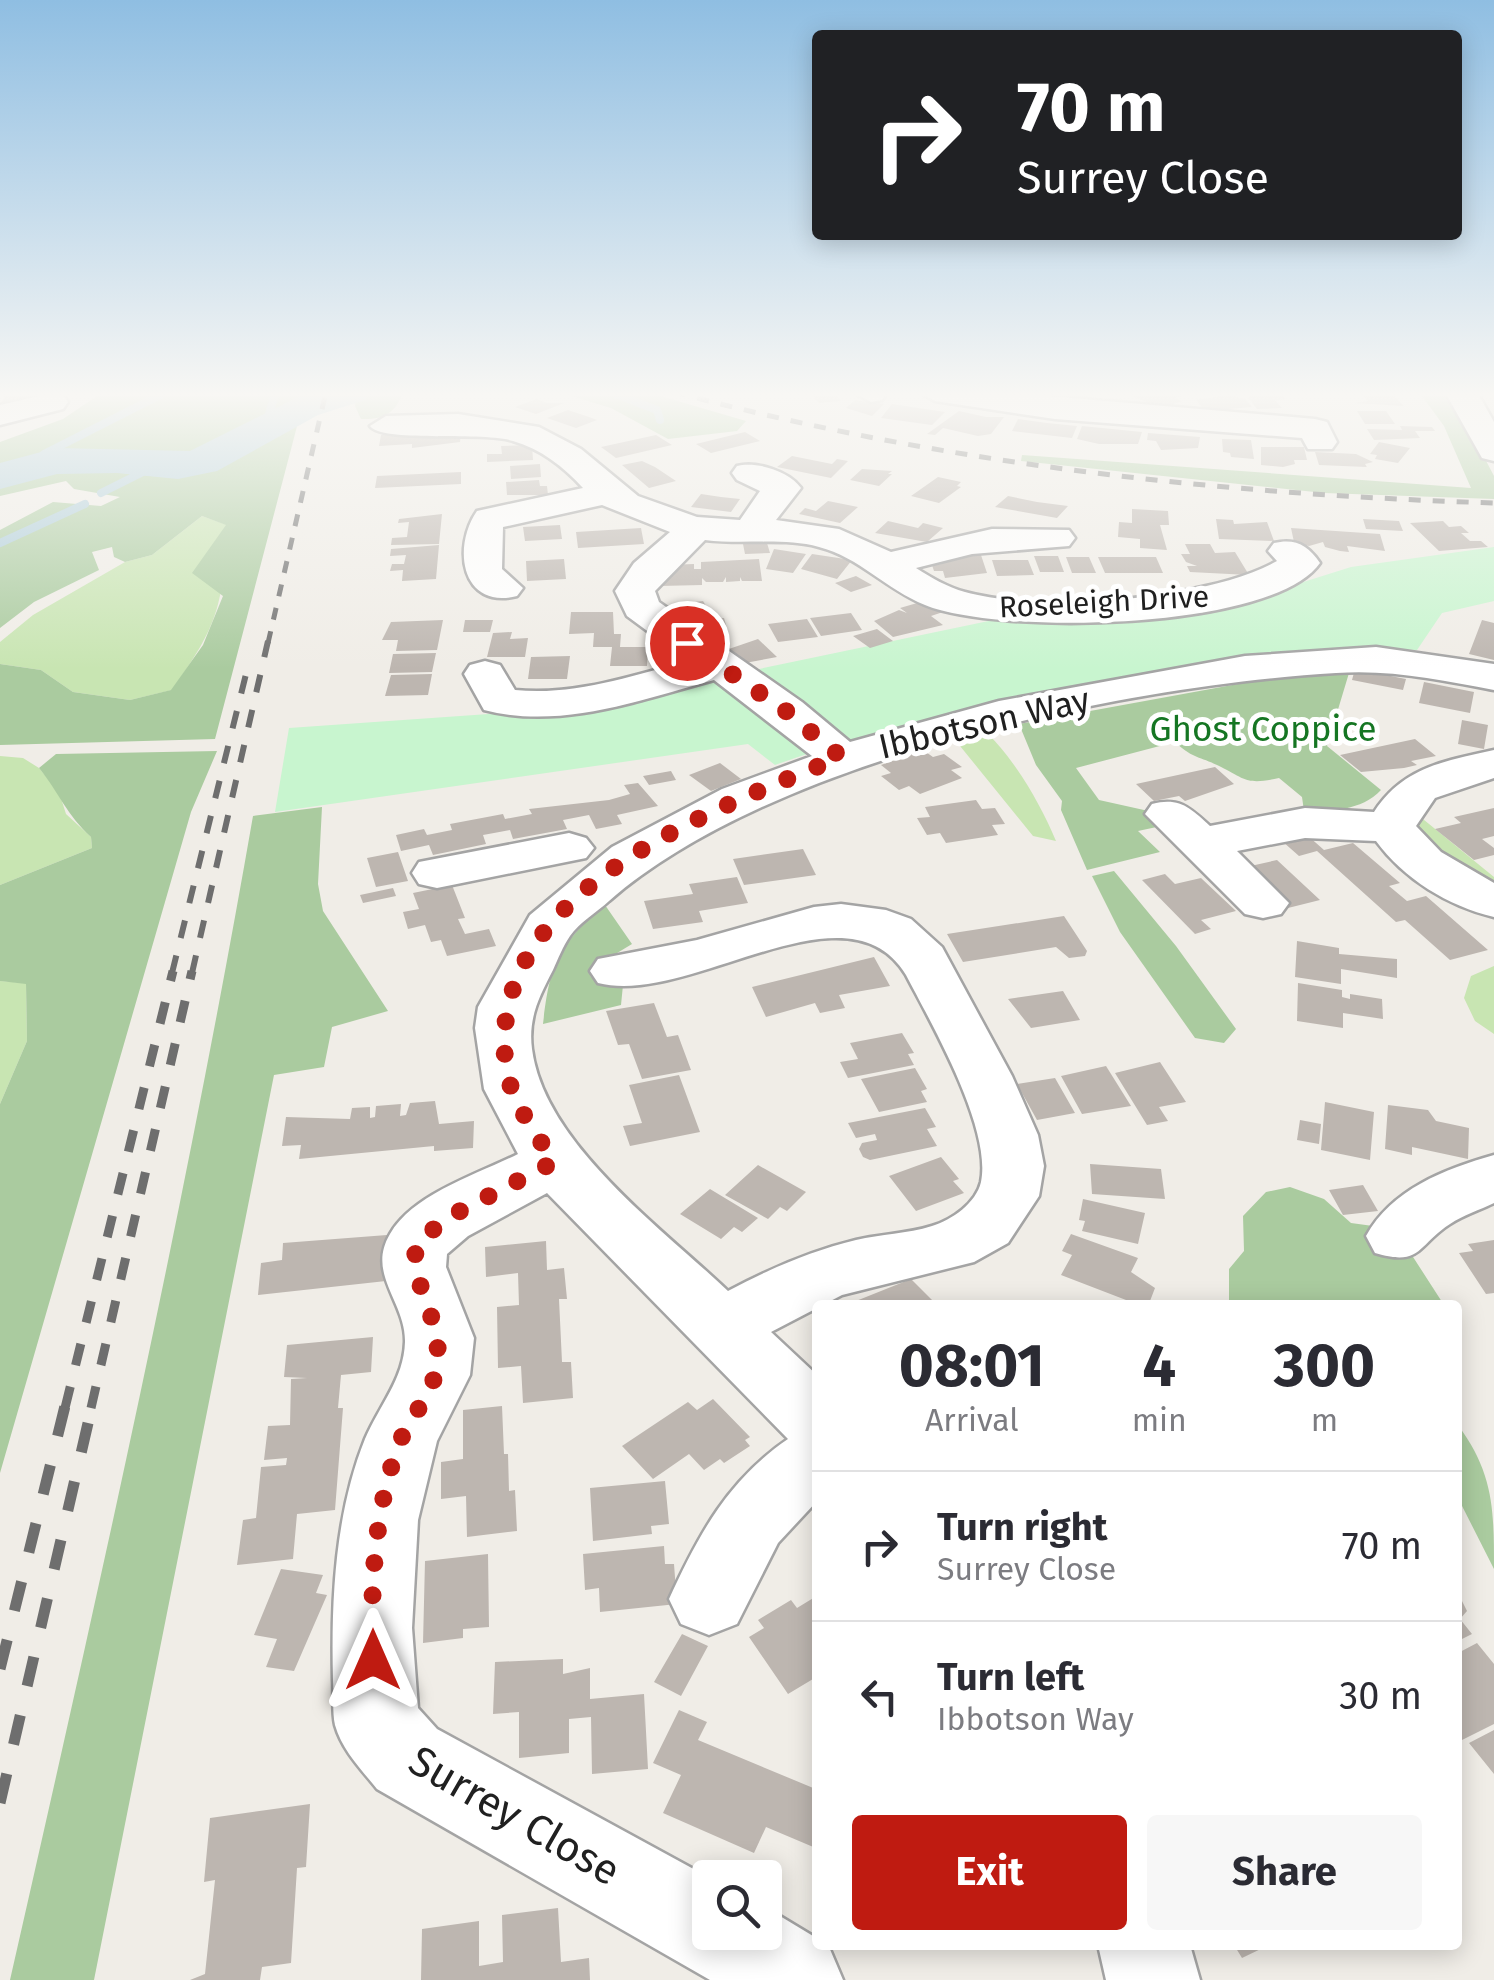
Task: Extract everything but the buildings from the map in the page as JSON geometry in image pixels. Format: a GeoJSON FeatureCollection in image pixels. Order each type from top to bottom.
{"type":"FeatureCollection","features":[{"type":"Feature","properties":{"kind":"street","name":"Roseleigh Drive"},"geometry":{"type":"LineString","coordinates":[[597,484],[605,494],[697,528],[820,535],[857,545],[937,596],[970,608],[1079,610],[1230,595],[1275,580],[1301,564],[1287,551]]}},
{"type":"Feature","properties":{"kind":"street"},"geometry":{"type":"LineString","coordinates":[[775,484],[820,491]]}},
{"type":"Feature","properties":{"kind":"street"},"geometry":{"type":"LineString","coordinates":[[753,531],[764,508],[783,488]]}},
{"type":"Feature","properties":{"kind":"street"},"geometry":{"type":"LineString","coordinates":[[444,587],[493,580],[483,529],[490,519],[605,494]]}},
{"type":"Feature","properties":{"kind":"street"},"geometry":{"type":"LineString","coordinates":[[697,528],[661,558],[635,591],[641,608],[654,621],[786,711],[841,757]]}},
{"type":"Feature","properties":{"kind":"street"},"geometry":{"type":"LineString","coordinates":[[890,564],[949,545],[1000,536],[1056,538]]}},
{"type":"Feature","properties":{"kind":"street","name":"Ibbotson Way"},"geometry":{"type":"LineString","coordinates":[[812,1416],[554,1162],[523,1114],[506,1070],[505,1010],[526,954],[557,914],[616,867],[698,819],[841,757],[981,718],[1192,679],[1337,660],[1416,664],[1494,676]]}},
{"type":"Feature","properties":{"kind":"street"},"geometry":{"type":"LineString","coordinates":[[486,674],[498,701],[521,705],[586,700],[720,665]]}},
{"type":"Feature","properties":{"kind":"street"},"geometry":{"type":"LineString","coordinates":[[1392,827],[1400,802],[1420,784],[1494,764]]}},
{"type":"Feature","properties":{"kind":"street"},"geometry":{"type":"LineString","coordinates":[[1264,903],[1184,829],[1284,825],[1392,827]]}},
{"type":"Feature","properties":{"kind":"street"},"geometry":{"type":"LineString","coordinates":[[1392,827],[1406,848],[1434,872],[1494,902]]}},
{"type":"Feature","properties":{"kind":"street"},"geometry":{"type":"LineString","coordinates":[[437,874],[569,848]]}},
{"type":"Feature","properties":{"kind":"street"},"geometry":{"type":"LineString","coordinates":[[486,864],[501,892],[557,914]]}},
{"type":"Feature","properties":{"kind":"street"},"geometry":{"type":"LineString","coordinates":[[616,972],[708,954],[798,925],[848,919],[885,926],[916,948],[973,1054],[1011,1143],[1014,1181],[998,1212],[959,1244],[835,1272],[783,1290],[723,1327]]}},
{"type":"Feature","properties":{"kind":"street","name":"Surrey Close"},"geometry":{"type":"LineString","coordinates":[[554,1162],[445,1219],[416,1245],[413,1267],[440,1338],[435,1375],[400,1441],[380,1520],[372,1628],[376,1724],[407,1759],[692,1918]]}},
{"type":"Feature","properties":{"kind":"street"},"geometry":{"type":"LineString","coordinates":[[1398,1236],[1426,1208],[1494,1177]]}},
{"type":"Feature","properties":{"kind":"street"},"geometry":{"type":"LineString","coordinates":[[709,1599],[733,1542],[760,1506],[812,1463]]}},
{"type":"Feature","properties":{"kind":"street"},"geometry":{"type":"LineString","coordinates":[[748,1950],[796,1980]]}},
{"type":"Feature","properties":{"kind":"street"},"geometry":{"type":"LineString","coordinates":[[1145,1950],[1153,1980]]}},
{"type":"Feature","properties":{"kind":"green space"},"geometry":{"type":"Polygon","coordinates":[[[0,484],[51,484],[0,496],[0,484]]]}},
{"type":"Feature","properties":{"kind":"green space"},"geometry":{"type":"Polygon","coordinates":[[[69,484],[282,484],[215,739],[0,745],[0,664],[41,670],[73,692],[130,700],[171,690],[203,645],[223,596],[192,573],[226,525],[202,516],[152,555],[125,562],[114,557],[112,547],[92,552],[99,570],[34,602],[0,628],[0,530],[53,502],[101,506],[120,497],[74,489],[69,484]]]}},
{"type":"Feature","properties":{"kind":"green space"},"geometry":{"type":"Polygon","coordinates":[[[1243,484],[1422,484],[1471,488],[1469,484],[1494,484],[1494,499],[1324,493],[1243,484]]]}},
{"type":"Feature","properties":{"kind":"green space"},"geometry":{"type":"Polygon","coordinates":[[[202,516],[227,525],[220,595],[200,648],[172,690],[130,700],[73,692],[41,670],[0,664],[0,642],[33,615],[125,562],[152,555],[202,516]]]}},
{"type":"Feature","properties":{"kind":"green space"},"geometry":{"type":"Polygon","coordinates":[[[1494,547],[1494,601],[1442,613],[1417,650],[1291,655],[1126,679],[929,719],[775,765],[748,744],[275,812],[289,728],[572,708],[1003,618],[1243,601],[1351,567],[1494,547]]]}},
{"type":"Feature","properties":{"kind":"green space","name":"Ghost Coppice"},"geometry":{"type":"Polygon","coordinates":[[[1330,667],[1349,673],[1327,746],[1381,790],[1373,797],[1346,808],[1304,811],[1302,797],[1279,778],[1245,779],[1191,754],[1175,742],[1076,768],[1099,800],[1153,812],[1166,825],[1138,831],[1160,852],[1087,870],[1061,810],[1062,801],[1036,765],[1019,724],[1330,667]]]}},
{"type":"Feature","properties":{"kind":"green space"},"geometry":{"type":"Polygon","coordinates":[[[989,735],[1027,785],[1056,841],[1033,836],[956,741],[989,735]]]}},
{"type":"Feature","properties":{"kind":"green space"},"geometry":{"type":"Polygon","coordinates":[[[217,751],[191,812],[0,1473],[0,1104],[27,1041],[26,984],[0,981],[0,885],[92,848],[91,837],[39,768],[56,754],[217,751]]]}},
{"type":"Feature","properties":{"kind":"green space"},"geometry":{"type":"Polygon","coordinates":[[[0,756],[23,758],[39,768],[59,792],[66,814],[91,837],[92,848],[0,885],[0,756]]]}},
{"type":"Feature","properties":{"kind":"green space"},"geometry":{"type":"Polygon","coordinates":[[[322,807],[318,884],[323,911],[388,1011],[332,1027],[324,1067],[274,1075],[94,1980],[10,1980],[169,1254],[253,816],[322,807]]]}},
{"type":"Feature","properties":{"kind":"green space"},"geometry":{"type":"Polygon","coordinates":[[[1418,815],[1494,877],[1494,888],[1434,850],[1425,840],[1418,815]]]}},
{"type":"Feature","properties":{"kind":"green space"},"geometry":{"type":"Polygon","coordinates":[[[1114,871],[1176,946],[1236,1029],[1224,1043],[1195,1038],[1120,932],[1092,876],[1114,871]]]}},
{"type":"Feature","properties":{"kind":"green space"},"geometry":{"type":"Polygon","coordinates":[[[605,905],[632,944],[589,970],[591,977],[623,985],[621,1005],[543,1024],[549,985],[559,957],[576,932],[605,905]]]}},
{"type":"Feature","properties":{"kind":"green space"},"geometry":{"type":"Polygon","coordinates":[[[1494,966],[1494,1034],[1475,1021],[1464,998],[1471,976],[1494,966]]]}},
{"type":"Feature","properties":{"kind":"green space"},"geometry":{"type":"Polygon","coordinates":[[[0,981],[26,983],[27,1041],[0,1104],[0,981]]]}},
{"type":"Feature","properties":{"kind":"green space"},"geometry":{"type":"Polygon","coordinates":[[[1290,1187],[1324,1199],[1351,1223],[1395,1229],[1441,1300],[1229,1300],[1229,1269],[1244,1251],[1243,1216],[1266,1192],[1290,1187]]]}},
{"type":"Feature","properties":{"kind":"green space"},"geometry":{"type":"Polygon","coordinates":[[[1462,1431],[1479,1460],[1490,1493],[1494,1569],[1462,1506],[1462,1431]]]}},
{"type":"Feature","properties":{"kind":"waterway"},"geometry":{"type":"LineString","coordinates":[[101,493],[118,484]]}},
{"type":"Feature","properties":{"kind":"waterway"},"geometry":{"type":"LineString","coordinates":[[0,543],[85,504]]}},
{"type":"Feature","properties":{"kind":"railway"},"geometry":{"type":"LineString","coordinates":[[268,643],[305,484]]}},
{"type":"Feature","properties":{"kind":"railway"},"geometry":{"type":"LineString","coordinates":[[1199,484],[1494,503]]}},
{"type":"Feature","properties":{"kind":"railway"},"geometry":{"type":"LineString","coordinates":[[192,973],[268,641]]}},
{"type":"Feature","properties":{"kind":"railway"},"geometry":{"type":"LineString","coordinates":[[172,973],[246,674]]}},
{"type":"Feature","properties":{"kind":"railway"},"geometry":{"type":"LineString","coordinates":[[65,1408],[173,971]]}},
{"type":"Feature","properties":{"kind":"railway"},"geometry":{"type":"LineString","coordinates":[[91,1408],[192,971]]}},
{"type":"Feature","properties":{"kind":"railway"},"geometry":{"type":"LineString","coordinates":[[0,1669],[65,1406]]}},
{"type":"Feature","properties":{"kind":"railway"},"geometry":{"type":"LineString","coordinates":[[0,1803],[92,1406]]}},
{"type":"Feature","properties":{"kind":"route"},"geometry":{"type":"LineString","coordinates":[[373,1660],[380,1520],[400,1441],[435,1375],[440,1338],[413,1267],[416,1245],[445,1219],[554,1162],[523,1114],[506,1070],[505,1010],[526,954],[557,914],[616,867],[698,819],[841,757],[786,711],[687,643]]}}]}
